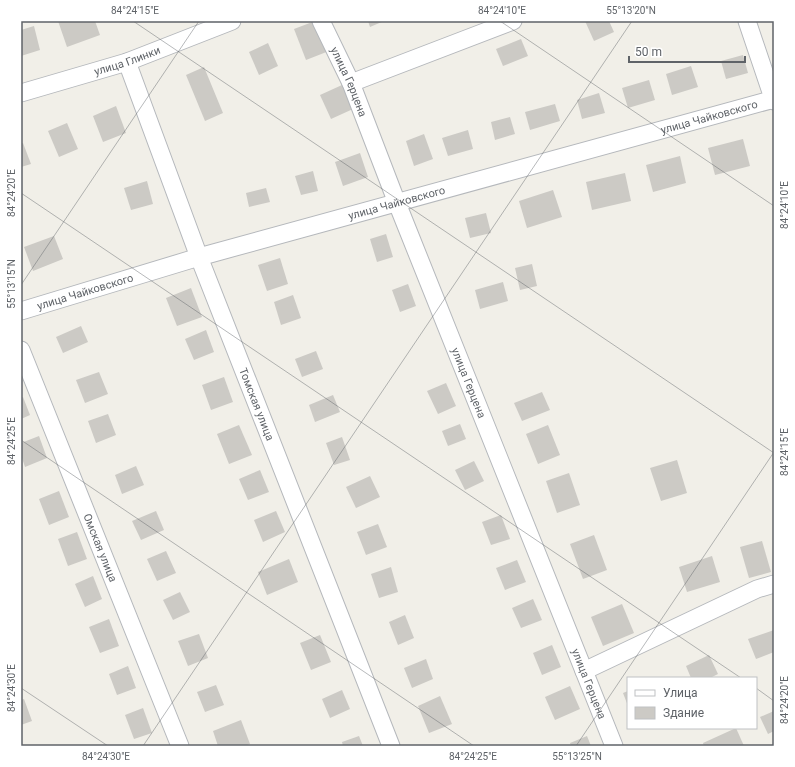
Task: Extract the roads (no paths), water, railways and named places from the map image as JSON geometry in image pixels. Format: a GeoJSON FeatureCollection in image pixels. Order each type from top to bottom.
{"type":"FeatureCollection","features":[{"type":"Feature","properties":{"kind":"street","name":"улица Глинки"},"geometry":{"type":"LineString","coordinates":[[21,93],[127,62],[232,21]]}},
{"type":"Feature","properties":{"kind":"street","name":"улица Герцена"},"geometry":{"type":"LineString","coordinates":[[321,21],[351,83],[397,203],[614,746]]}},
{"type":"Feature","properties":{"kind":"street"},"geometry":{"type":"LineString","coordinates":[[351,83],[513,21]]}},
{"type":"Feature","properties":{"kind":"street"},"geometry":{"type":"LineString","coordinates":[[747,21],[774,100]]}},
{"type":"Feature","properties":{"kind":"street","name":"Томская улица"},"geometry":{"type":"LineString","coordinates":[[127,62],[199,257],[391,746]]}},
{"type":"Feature","properties":{"kind":"street","name":"улица Чайковского"},"geometry":{"type":"LineString","coordinates":[[21,310],[199,257],[774,100]]}},
{"type":"Feature","properties":{"kind":"street","name":"Омская улица"},"geometry":{"type":"LineString","coordinates":[[21,350],[180,746]]}},
{"type":"Feature","properties":{"kind":"street"},"geometry":{"type":"LineString","coordinates":[[584,671],[757,589],[774,584]]}}]}
